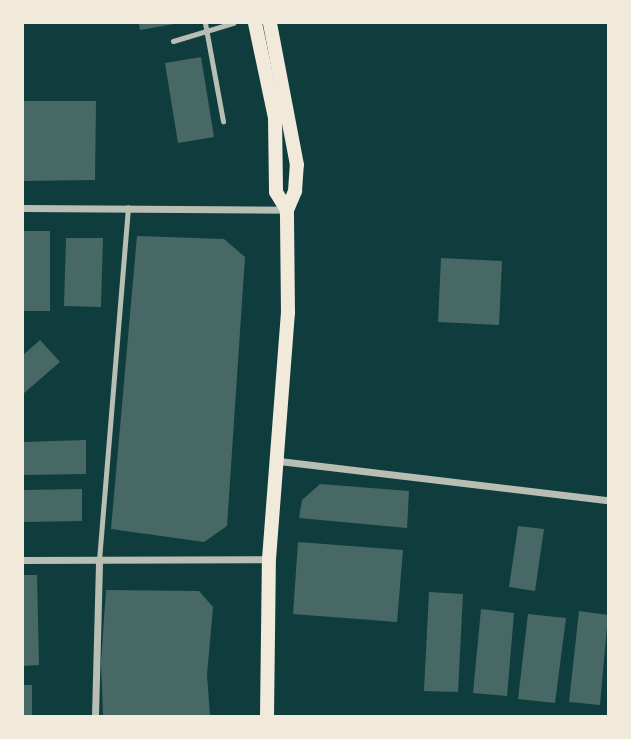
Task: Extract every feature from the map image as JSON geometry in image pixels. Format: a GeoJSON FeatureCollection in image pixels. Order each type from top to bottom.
{"type":"FeatureCollection","features":[{"type":"Feature","properties":{"kind":"main road"},"geometry":{"type":"LineString","coordinates":[[254,23],[275,118],[276,192],[287,209]]}},
{"type":"Feature","properties":{"kind":"main road"},"geometry":{"type":"LineString","coordinates":[[267,716],[269,559],[279,461],[288,313],[287,209],[295,191],[298,165],[270,23]]}},
{"type":"Feature","properties":{"kind":"street"},"geometry":{"type":"LineString","coordinates":[[23,208],[287,209]]}},
{"type":"Feature","properties":{"kind":"street"},"geometry":{"type":"LineString","coordinates":[[279,461],[608,500]]}},
{"type":"Feature","properties":{"kind":"street"},"geometry":{"type":"LineString","coordinates":[[23,560],[269,559]]}},
{"type":"Feature","properties":{"kind":"street"},"geometry":{"type":"LineString","coordinates":[[95,716],[99,560]]}},
{"type":"Feature","properties":{"kind":"lane"},"geometry":{"type":"LineString","coordinates":[[173,41],[205,26],[233,23]]}},
{"type":"Feature","properties":{"kind":"lane"},"geometry":{"type":"LineString","coordinates":[[205,26],[223,121]]}},
{"type":"Feature","properties":{"kind":"lane"},"geometry":{"type":"LineString","coordinates":[[99,560],[128,207]]}},
{"type":"Feature","properties":{"kind":"building"},"geometry":{"type":"Polygon","coordinates":[[[139,23],[174,23],[174,24],[140,30],[139,23]]]}},
{"type":"Feature","properties":{"kind":"building"},"geometry":{"type":"Polygon","coordinates":[[[201,57],[214,137],[178,143],[165,63],[201,57]]]}},
{"type":"Feature","properties":{"kind":"building"},"geometry":{"type":"Polygon","coordinates":[[[23,101],[96,101],[95,180],[23,181],[23,101]]]}},
{"type":"Feature","properties":{"kind":"building"},"geometry":{"type":"Polygon","coordinates":[[[23,231],[50,231],[50,311],[23,311],[23,231]]]}},
{"type":"Feature","properties":{"kind":"building"},"geometry":{"type":"Polygon","coordinates":[[[137,236],[224,239],[245,257],[227,526],[204,542],[111,529],[137,236]]]}},
{"type":"Feature","properties":{"kind":"building"},"geometry":{"type":"Polygon","coordinates":[[[66,238],[103,238],[101,307],[64,306],[66,238]]]}},
{"type":"Feature","properties":{"kind":"building"},"geometry":{"type":"Polygon","coordinates":[[[441,258],[502,261],[499,325],[438,322],[441,258]]]}},
{"type":"Feature","properties":{"kind":"building"},"geometry":{"type":"Polygon","coordinates":[[[40,340],[60,362],[23,394],[23,355],[40,340]]]}},
{"type":"Feature","properties":{"kind":"building"},"geometry":{"type":"Polygon","coordinates":[[[86,440],[86,474],[23,475],[23,442],[86,440]]]}},
{"type":"Feature","properties":{"kind":"building"},"geometry":{"type":"Polygon","coordinates":[[[320,484],[409,491],[407,528],[299,518],[302,500],[320,484]]]}},
{"type":"Feature","properties":{"kind":"building"},"geometry":{"type":"Polygon","coordinates":[[[82,489],[82,521],[23,522],[23,490],[82,489]]]}},
{"type":"Feature","properties":{"kind":"building"},"geometry":{"type":"Polygon","coordinates":[[[518,526],[544,529],[535,591],[509,587],[518,526]]]}},
{"type":"Feature","properties":{"kind":"building"},"geometry":{"type":"Polygon","coordinates":[[[298,542],[403,550],[397,622],[293,614],[298,542]]]}},
{"type":"Feature","properties":{"kind":"building"},"geometry":{"type":"Polygon","coordinates":[[[23,575],[37,575],[39,665],[23,666],[23,575]]]}},
{"type":"Feature","properties":{"kind":"building"},"geometry":{"type":"Polygon","coordinates":[[[106,590],[199,591],[213,607],[207,675],[210,716],[103,716],[101,662],[106,590]]]}},
{"type":"Feature","properties":{"kind":"building"},"geometry":{"type":"Polygon","coordinates":[[[429,592],[463,594],[458,692],[424,691],[429,592]]]}},
{"type":"Feature","properties":{"kind":"building"},"geometry":{"type":"Polygon","coordinates":[[[481,609],[514,613],[507,696],[473,693],[481,609]]]}},
{"type":"Feature","properties":{"kind":"building"},"geometry":{"type":"Polygon","coordinates":[[[579,611],[608,615],[600,705],[569,702],[579,611]]]}},
{"type":"Feature","properties":{"kind":"building"},"geometry":{"type":"Polygon","coordinates":[[[528,614],[566,618],[555,703],[518,699],[528,614]]]}},
{"type":"Feature","properties":{"kind":"building"},"geometry":{"type":"Polygon","coordinates":[[[23,685],[32,685],[32,716],[23,716],[23,685]]]}}]}
